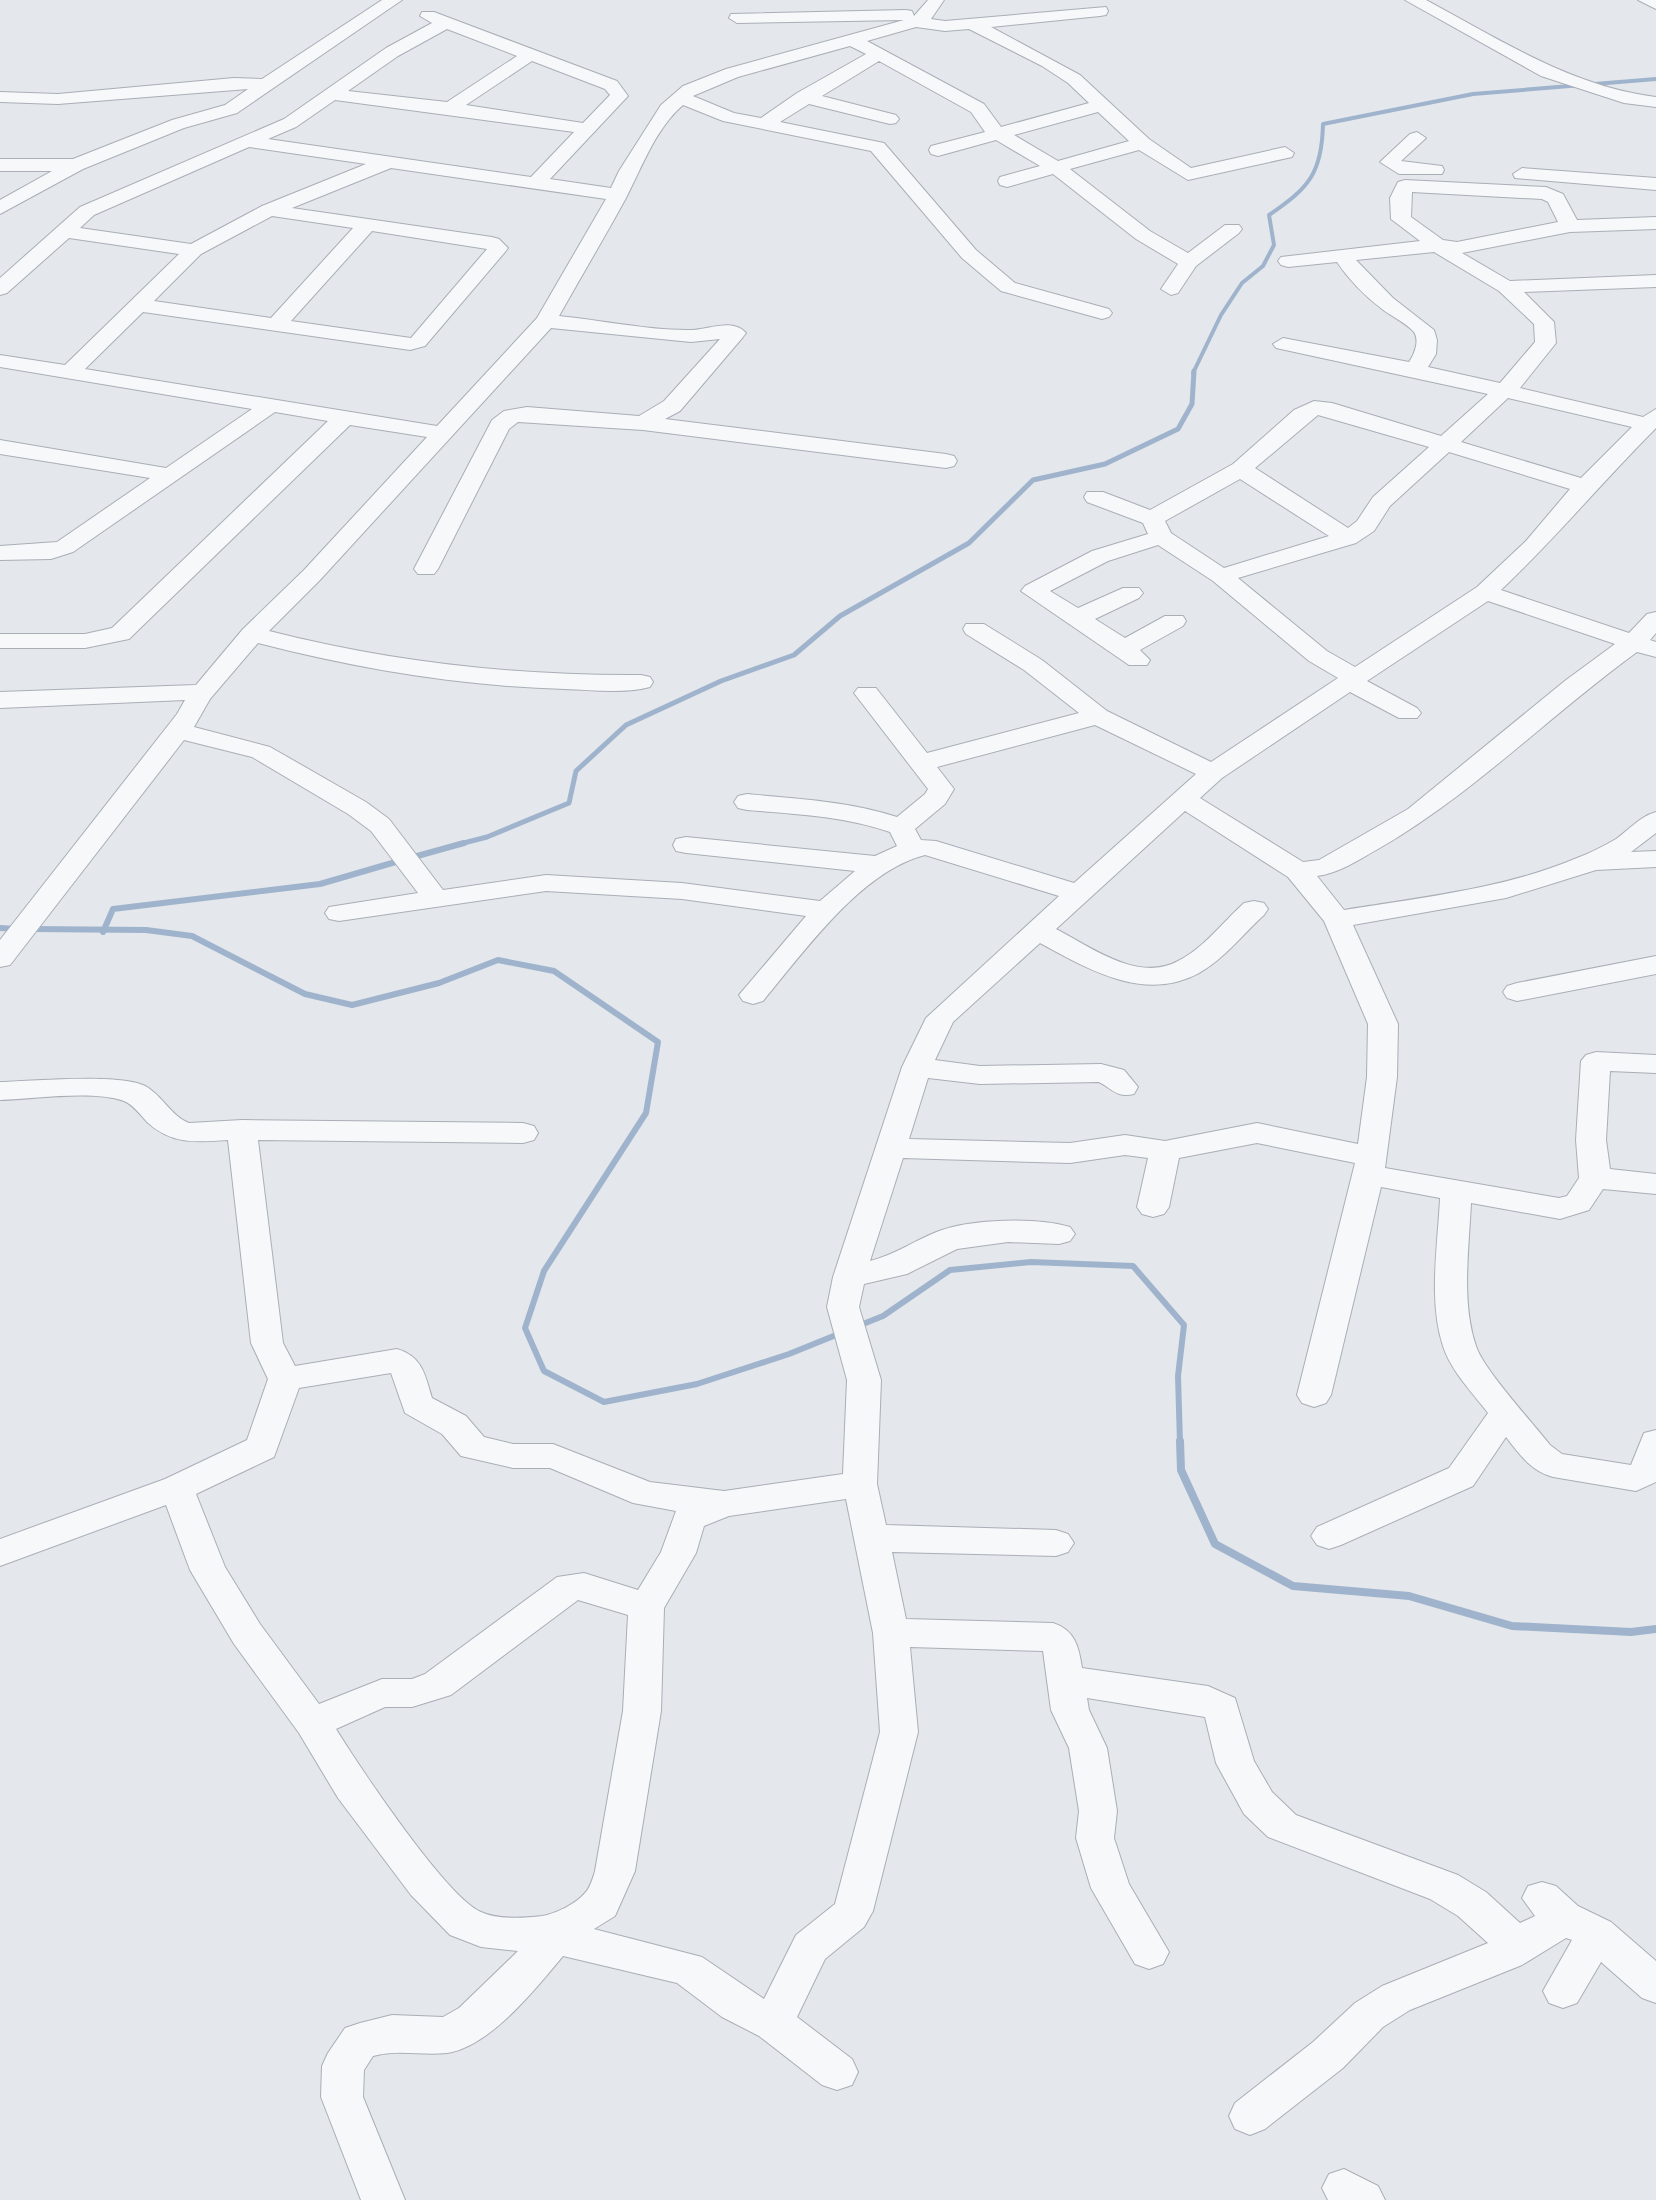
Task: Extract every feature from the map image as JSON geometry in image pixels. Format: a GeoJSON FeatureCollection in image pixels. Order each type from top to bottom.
{"type":"FeatureCollection","features":[{"type":"Feature","properties":{"kind":"street"},"geometry":{"type":"LineString","coordinates":[[0,208],[76,165],[178,124],[231,109],[324,43],[394,0]]}},
{"type":"Feature","properties":{"kind":"street"},"geometry":{"type":"LineString","coordinates":[[1413,0],[1520,59],[1591,87],[1630,99],[1656,102]]}},
{"type":"Feature","properties":{"kind":"street"},"geometry":{"type":"LineString","coordinates":[[1646,0],[1656,4]]}},
{"type":"Feature","properties":{"kind":"street"},"geometry":{"type":"LineString","coordinates":[[737,18],[925,13],[945,26],[1100,11]]}},
{"type":"Feature","properties":{"kind":"street"},"geometry":{"type":"LineString","coordinates":[[0,959],[203,692],[252,634],[312,575],[550,315],[618,195],[628,171],[667,109],[689,90],[732,73],[853,40],[925,13]]}},
{"type":"Feature","properties":{"kind":"street"},"geometry":{"type":"LineString","coordinates":[[427,16],[611,85],[616,90],[619,96],[536,183]]}},
{"type":"Feature","properties":{"kind":"street"},"geometry":{"type":"LineString","coordinates":[[0,289],[87,211],[191,163],[250,142],[290,123],[392,52],[446,23]]}},
{"type":"Feature","properties":{"kind":"street"},"geometry":{"type":"LineString","coordinates":[[973,24],[1048,62],[1074,79],[1142,143],[1188,174],[1285,153]]}},
{"type":"Feature","properties":{"kind":"street"},"geometry":{"type":"LineString","coordinates":[[853,40],[978,108],[989,126],[999,134],[1058,169],[1143,235],[1189,262]]}},
{"type":"Feature","properties":{"kind":"street"},"geometry":{"type":"LineString","coordinates":[[450,108],[531,54]]}},
{"type":"Feature","properties":{"kind":"street"},"geometry":{"type":"LineString","coordinates":[[764,124],[803,97],[878,54]]}},
{"type":"Feature","properties":{"kind":"street"},"geometry":{"type":"LineString","coordinates":[[0,97],[58,99],[234,83],[267,84]]}},
{"type":"Feature","properties":{"kind":"street"},"geometry":{"type":"LineString","coordinates":[[328,94],[450,108],[588,129]]}},
{"type":"Feature","properties":{"kind":"street"},"geometry":{"type":"LineString","coordinates":[[680,97],[729,117],[877,147],[969,254],[1008,287],[1102,313]]}},
{"type":"Feature","properties":{"kind":"street"},"geometry":{"type":"LineString","coordinates":[[803,97],[890,119]]}},
{"type":"Feature","properties":{"kind":"street"},"geometry":{"type":"LineString","coordinates":[[1630,99],[1638,108],[1656,116]]}},
{"type":"Feature","properties":{"kind":"street"},"geometry":{"type":"LineString","coordinates":[[1083,128],[1090,115],[1105,107]]}},
{"type":"Feature","properties":{"kind":"street"},"geometry":{"type":"LineString","coordinates":[[938,150],[1105,107]]}},
{"type":"Feature","properties":{"kind":"street"},"geometry":{"type":"LineString","coordinates":[[1417,138],[1389,162],[1392,166],[1656,184]]}},
{"type":"Feature","properties":{"kind":"street"},"geometry":{"type":"LineString","coordinates":[[250,142],[618,195]]}},
{"type":"Feature","properties":{"kind":"street"},"geometry":{"type":"LineString","coordinates":[[1007,181],[1142,143]]}},
{"type":"Feature","properties":{"kind":"street"},"geometry":{"type":"LineString","coordinates":[[70,372],[194,250],[269,210],[389,162]]}},
{"type":"Feature","properties":{"kind":"street"},"geometry":{"type":"LineString","coordinates":[[0,165],[76,165]]}},
{"type":"Feature","properties":{"kind":"street"},"geometry":{"type":"LineString","coordinates":[[1221,576],[1348,538],[1366,526],[1381,502],[1514,382],[1546,343],[1544,322],[1506,287],[1458,259],[1401,219],[1400,198],[1405,186],[1546,193],[1556,198],[1570,226]]}},
{"type":"Feature","properties":{"kind":"street"},"geometry":{"type":"LineString","coordinates":[[138,305],[400,344],[418,342],[498,248],[492,243],[269,210]]}},
{"type":"Feature","properties":{"kind":"street"},"geometry":{"type":"LineString","coordinates":[[1288,261],[1440,245],[1457,248],[1570,226],[1656,223]]}},
{"type":"Feature","properties":{"kind":"street"},"geometry":{"type":"LineString","coordinates":[[277,324],[367,225]]}},
{"type":"Feature","properties":{"kind":"street"},"geometry":{"type":"LineString","coordinates":[[1171,289],[1189,262],[1232,229]]}},
{"type":"Feature","properties":{"kind":"street"},"geometry":{"type":"LineString","coordinates":[[63,231],[194,250]]}},
{"type":"Feature","properties":{"kind":"street"},"geometry":{"type":"LineString","coordinates":[[1343,256],[1353,271],[1386,302],[1424,330],[1427,340],[1425,354],[1415,370]]}},
{"type":"Feature","properties":{"kind":"street"},"geometry":{"type":"LineString","coordinates":[[1506,287],[1656,281]]}},
{"type":"Feature","properties":{"kind":"street"},"geometry":{"type":"LineString","coordinates":[[550,315],[691,336],[731,329],[672,406],[643,423]]}},
{"type":"Feature","properties":{"kind":"street"},"geometry":{"type":"LineString","coordinates":[[1283,344],[1651,420]]}},
{"type":"Feature","properties":{"kind":"street"},"geometry":{"type":"LineString","coordinates":[[0,361],[440,433]]}},
{"type":"Feature","properties":{"kind":"street"},"geometry":{"type":"LineString","coordinates":[[0,553],[51,552],[65,547],[270,406]]}},
{"type":"Feature","properties":{"kind":"street"},"geometry":{"type":"LineString","coordinates":[[1174,621],[1131,655],[1033,591],[1157,528],[1241,469],[1314,408],[1324,408],[1585,486]]}},
{"type":"Feature","properties":{"kind":"street"},"geometry":{"type":"LineString","coordinates":[[426,569],[500,425],[512,416],[527,414],[643,423],[946,461]]}},
{"type":"Feature","properties":{"kind":"street"},"geometry":{"type":"LineString","coordinates":[[0,641],[85,641],[120,634],[345,417]]}},
{"type":"Feature","properties":{"kind":"street"},"geometry":{"type":"LineString","coordinates":[[774,2023],[808,1950],[820,1937],[848,1919],[853,1911],[899,1732],[891,1633],[860,1484],[864,1380],[843,1307],[849,1277],[917,1067],[941,1018],[1213,772],[1485,592],[1534,546],[1585,486],[1651,420]]}},
{"type":"Feature","properties":{"kind":"street"},"geometry":{"type":"LineString","coordinates":[[0,447],[170,475]]}},
{"type":"Feature","properties":{"kind":"street"},"geometry":{"type":"LineString","coordinates":[[1241,469],[1348,538]]}},
{"type":"Feature","properties":{"kind":"street"},"geometry":{"type":"LineString","coordinates":[[1095,497],[1157,528],[1318,656],[1408,713]]}},
{"type":"Feature","properties":{"kind":"street"},"geometry":{"type":"LineString","coordinates":[[1485,592],[1645,646]]}},
{"type":"Feature","properties":{"kind":"street"},"geometry":{"type":"LineString","coordinates":[[1076,618],[1131,593]]}},
{"type":"Feature","properties":{"kind":"street"},"geometry":{"type":"LineString","coordinates":[[1298,871],[1326,867],[1417,815],[1528,722],[1645,646],[1656,619]]}},
{"type":"Feature","properties":{"kind":"street"},"geometry":{"type":"LineString","coordinates":[[975,629],[1033,665],[1098,716],[1154,746],[1213,772]]}},
{"type":"Feature","properties":{"kind":"street"},"geometry":{"type":"LineString","coordinates":[[252,634],[309,650],[490,677],[575,684],[641,682]]}},
{"type":"Feature","properties":{"kind":"street"},"geometry":{"type":"LineString","coordinates":[[0,700],[203,692]]}},
{"type":"Feature","properties":{"kind":"street"},"geometry":{"type":"LineString","coordinates":[[753,995],[826,910],[879,865],[906,837],[941,789],[867,693]]}},
{"type":"Feature","properties":{"kind":"street"},"geometry":{"type":"LineString","coordinates":[[921,763],[1098,716]]}},
{"type":"Feature","properties":{"kind":"street"},"geometry":{"type":"LineString","coordinates":[[176,730],[244,746],[279,760],[357,808],[380,825],[437,900]]}},
{"type":"Feature","properties":{"kind":"street"},"geometry":{"type":"LineString","coordinates":[[1184,799],[1298,871],[1337,919],[1383,1024],[1382,1077],[1371,1166],[1314,1395]]}},
{"type":"Feature","properties":{"kind":"street"},"geometry":{"type":"LineString","coordinates":[[747,802],[834,810],[926,847],[1081,894]]}},
{"type":"Feature","properties":{"kind":"street"},"geometry":{"type":"LineString","coordinates":[[1337,919],[1518,887],[1593,862],[1656,820]]}},
{"type":"Feature","properties":{"kind":"street"},"geometry":{"type":"LineString","coordinates":[[686,845],[879,865]]}},
{"type":"Feature","properties":{"kind":"street"},"geometry":{"type":"LineString","coordinates":[[1593,862],[1656,859]]}},
{"type":"Feature","properties":{"kind":"street"},"geometry":{"type":"LineString","coordinates":[[339,913],[546,883],[682,891],[826,910]]}},
{"type":"Feature","properties":{"kind":"street"},"geometry":{"type":"LineString","coordinates":[[1039,931],[1113,969],[1161,977],[1190,967],[1254,909]]}},
{"type":"Feature","properties":{"kind":"street"},"geometry":{"type":"LineString","coordinates":[[1517,992],[1656,965]]}},
{"type":"Feature","properties":{"kind":"street"},"geometry":{"type":"LineString","coordinates":[[890,1148],[1070,1153],[1125,1145],[1165,1151],[1257,1133],[1456,1192],[1560,1209],[1578,1203],[1595,1178],[1591,1140],[1596,1061],[1656,1064]]}},
{"type":"Feature","properties":{"kind":"street"},"geometry":{"type":"LineString","coordinates":[[917,1067],[980,1075],[1101,1073],[1113,1077],[1123,1087]]}},
{"type":"Feature","properties":{"kind":"street"},"geometry":{"type":"LineString","coordinates":[[0,1091],[116,1089],[135,1093],[171,1127],[185,1133],[242,1130],[523,1133]]}},
{"type":"Feature","properties":{"kind":"street"},"geometry":{"type":"LineString","coordinates":[[0,1553],[177,1488],[253,1455],[262,1448],[285,1379],[267,1343],[242,1130]]}},
{"type":"Feature","properties":{"kind":"street"},"geometry":{"type":"LineString","coordinates":[[1153,1207],[1165,1151]]}},
{"type":"Feature","properties":{"kind":"street"},"geometry":{"type":"LineString","coordinates":[[1595,1178],[1656,1184]]}},
{"type":"Feature","properties":{"kind":"street"},"geometry":{"type":"LineString","coordinates":[[1456,1192],[1456,1342],[1460,1352],[1538,1454],[1553,1465],[1636,1478],[1645,1472],[1656,1442]]}},
{"type":"Feature","properties":{"kind":"street"},"geometry":{"type":"LineString","coordinates":[[849,1277],[896,1266],[950,1239],[1008,1232],[1059,1234]]}},
{"type":"Feature","properties":{"kind":"street"},"geometry":{"type":"LineString","coordinates":[[285,1379],[397,1361],[406,1367],[417,1405],[454,1425],[473,1447],[513,1456],[553,1456],[645,1494],[724,1504]]}},
{"type":"Feature","properties":{"kind":"street"},"geometry":{"type":"LineString","coordinates":[[1329,1536],[1461,1477],[1506,1412]]}},
{"type":"Feature","properties":{"kind":"street"},"geometry":{"type":"LineString","coordinates":[[383,2200],[342,2097],[343,2066],[360,2041],[392,2033],[447,2035],[474,2021],[541,1943],[601,1904],[615,1871],[642,1711],[646,1607],[678,1553],[689,1518],[724,1504],[860,1484]]}},
{"type":"Feature","properties":{"kind":"street"},"geometry":{"type":"LineString","coordinates":[[177,1488],[208,1570],[247,1634],[312,1723],[352,1787],[450,1910],[464,1923],[481,1930],[541,1943],[688,1969],[736,2005],[774,2023],[837,2072]]}},
{"type":"Feature","properties":{"kind":"street"},"geometry":{"type":"LineString","coordinates":[[872,1538],[1056,1543]]}},
{"type":"Feature","properties":{"kind":"street"},"geometry":{"type":"LineString","coordinates":[[312,1723],[382,1693],[412,1693],[438,1685],[570,1587],[584,1586],[646,1607]]}},
{"type":"Feature","properties":{"kind":"street"},"geometry":{"type":"LineString","coordinates":[[891,1633],[1053,1637],[1061,1648],[1070,1710],[1088,1748],[1098,1811],[1095,1838],[1111,1888],[1149,1952]]}},
{"type":"Feature","properties":{"kind":"street"},"geometry":{"type":"LineString","coordinates":[[1065,1680],[1208,1701],[1222,1708],[1235,1763],[1258,1803],[1282,1826],[1444,1887],[1472,1904],[1509,1938],[1526,1941]]}},
{"type":"Feature","properties":{"kind":"street"},"geometry":{"type":"LineString","coordinates":[[1250,2116],[1328,2055],[1369,2015],[1396,1998],[1508,1953],[1568,1917]]}},
{"type":"Feature","properties":{"kind":"street"},"geometry":{"type":"LineString","coordinates":[[1568,1917],[1656,1986]]}},
{"type":"Feature","properties":{"kind":"street"},"geometry":{"type":"LineString","coordinates":[[1563,1991],[1568,1917]]}},
{"type":"Feature","properties":{"kind":"waterway"},"geometry":{"type":"LineString","coordinates":[[1193,373],[1221,315],[1242,283],[1263,266],[1274,245],[1269,215],[1311,178],[1320,155],[1323,124],[1473,94],[1656,79]]}},
{"type":"Feature","properties":{"kind":"waterway"},"geometry":{"type":"LineString","coordinates":[[456,845],[487,837],[569,803],[576,771],[626,725],[721,681],[794,655],[840,616],[969,543],[1033,480],[1105,464],[1178,429],[1192,404],[1194,371]]}},
{"type":"Feature","properties":{"kind":"waterway"},"geometry":{"type":"LineString","coordinates":[[410,858],[464,843]]}},
{"type":"Feature","properties":{"kind":"waterway"},"geometry":{"type":"LineString","coordinates":[[104,930],[113,909],[320,884],[399,861]]}},
{"type":"Feature","properties":{"kind":"waterway"},"geometry":{"type":"LineString","coordinates":[[0,928],[17,929]]}},
{"type":"Feature","properties":{"kind":"waterway"},"geometry":{"type":"LineString","coordinates":[[32,929],[104,930]]}},
{"type":"Feature","properties":{"kind":"waterway"},"geometry":{"type":"LineString","coordinates":[[104,930],[146,930],[192,936],[305,994],[352,1005],[439,983],[498,960],[554,971],[658,1042],[646,1113],[544,1271],[525,1328],[544,1371],[604,1402],[697,1384],[789,1354],[841,1333]]}},
{"type":"Feature","properties":{"kind":"waterway"},"geometry":{"type":"LineString","coordinates":[[858,1326],[883,1316],[950,1270],[1031,1262],[1133,1266],[1184,1325],[1178,1376],[1180,1443]]}},
{"type":"Feature","properties":{"kind":"waterway"},"geometry":{"type":"LineString","coordinates":[[1180,1441],[1181,1470],[1215,1544],[1293,1586],[1409,1596],[1512,1626],[1631,1632],[1656,1629]]}}]}
